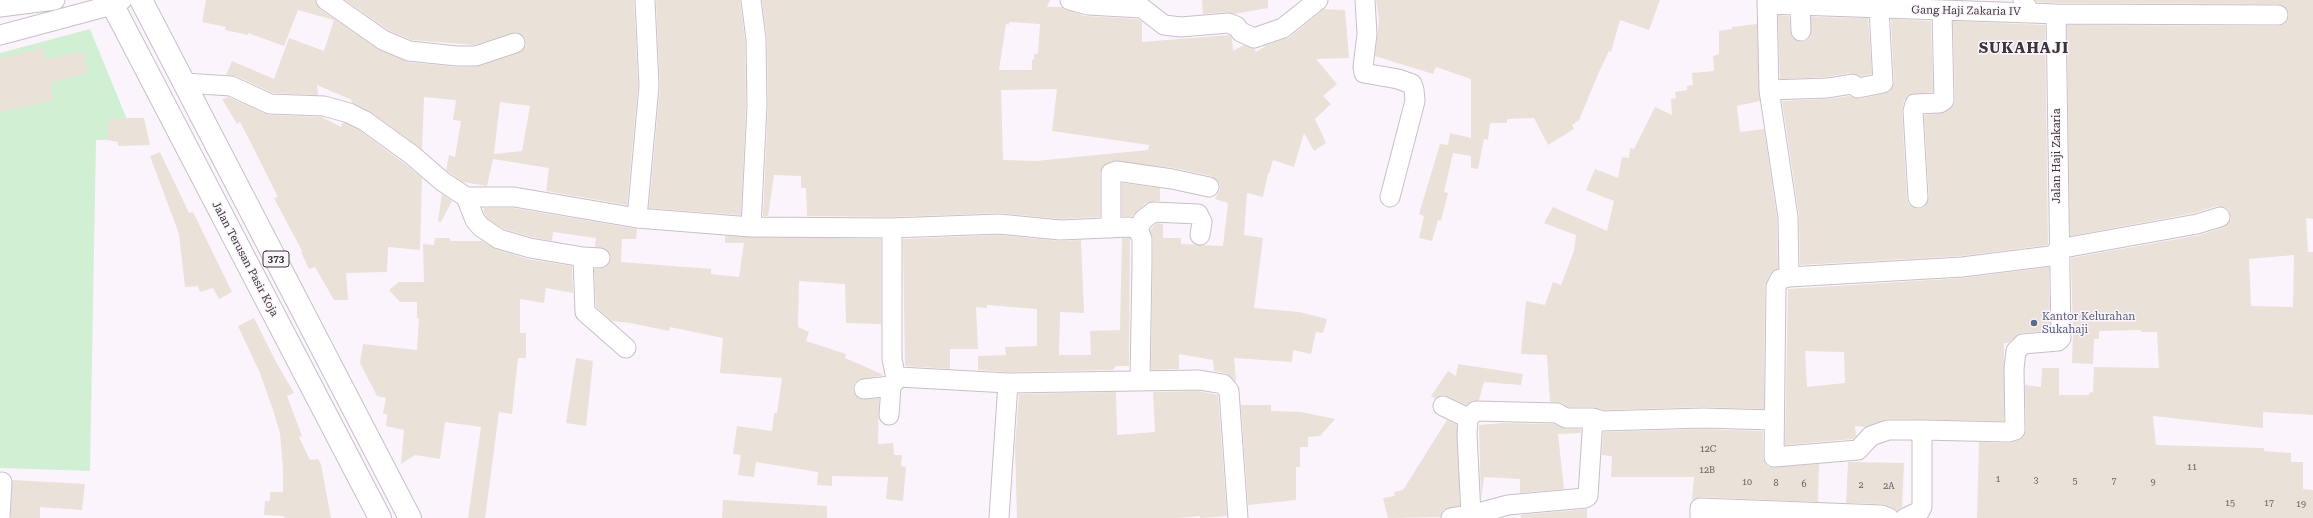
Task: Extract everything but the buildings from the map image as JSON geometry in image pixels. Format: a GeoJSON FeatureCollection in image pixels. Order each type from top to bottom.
{"type":"FeatureCollection","features":[{"type":"Feature","properties":{"kind":"main road","name":"373"},"geometry":{"type":"LineString","coordinates":[[141,0],[410,518]]}},
{"type":"Feature","properties":{"kind":"main road","name":"Jalan Terusan Pasir Koja"},"geometry":{"type":"LineString","coordinates":[[109,2],[380,518]]}},
{"type":"Feature","properties":{"kind":"street"},"geometry":{"type":"LineString","coordinates":[[0,7],[55,0]]}},
{"type":"Feature","properties":{"kind":"street"},"geometry":{"type":"LineString","coordinates":[[326,0],[383,40],[409,50],[457,56],[476,56],[514,43]]}},
{"type":"Feature","properties":{"kind":"street"},"geometry":{"type":"LineString","coordinates":[[637,218],[649,86],[645,0]]}},
{"type":"Feature","properties":{"kind":"street"},"geometry":{"type":"LineString","coordinates":[[751,0],[756,39],[757,106],[751,226]]}},
{"type":"Feature","properties":{"kind":"street"},"geometry":{"type":"LineString","coordinates":[[1070,0],[1088,5],[1142,8],[1164,25],[1181,27],[1228,23],[1236,26],[1241,32],[1254,38],[1282,28],[1318,0]]}},
{"type":"Feature","properties":{"kind":"street"},"geometry":{"type":"LineString","coordinates":[[1365,0],[1367,34],[1362,71],[1364,74],[1398,79],[1412,84],[1414,90],[1415,101],[1390,197]]}},
{"type":"Feature","properties":{"kind":"street"},"geometry":{"type":"LineString","coordinates":[[0,35],[109,2]]}},
{"type":"Feature","properties":{"kind":"street"},"geometry":{"type":"LineString","coordinates":[[1767,2],[1769,90],[1788,217],[1789,277]]}},
{"type":"Feature","properties":{"kind":"street","name":"Gang Haji Zakaria IV"},"geometry":{"type":"LineString","coordinates":[[1767,2],[1800,6],[1942,11],[2026,6]]}},
{"type":"Feature","properties":{"kind":"street"},"geometry":{"type":"LineString","coordinates":[[1800,6],[1801,32]]}},
{"type":"Feature","properties":{"kind":"street"},"geometry":{"type":"LineString","coordinates":[[2026,6],[2056,14],[2278,15]]}},
{"type":"Feature","properties":{"kind":"street"},"geometry":{"type":"LineString","coordinates":[[1769,90],[1828,88],[1852,84],[1858,88],[1883,83],[1879,9]]}},
{"type":"Feature","properties":{"kind":"street"},"geometry":{"type":"LineString","coordinates":[[1918,198],[1913,111],[1915,104],[1940,103],[1944,100],[1942,11]]}},
{"type":"Feature","properties":{"kind":"street","name":"Jalan Haji Zakaria"},"geometry":{"type":"LineString","coordinates":[[1922,430],[2008,432],[2015,430],[2014,368],[2016,351],[2023,344],[2058,341],[2061,338],[2058,252],[2056,14]]}},
{"type":"Feature","properties":{"kind":"street"},"geometry":{"type":"LineString","coordinates":[[184,83],[231,86],[270,104],[324,106],[349,113],[377,130],[412,155],[442,182],[466,197],[514,198],[637,218],[751,226],[892,228],[999,224],[1060,230],[1111,228],[1138,229]]}},
{"type":"Feature","properties":{"kind":"street"},"geometry":{"type":"LineString","coordinates":[[1111,228],[1111,173],[1116,171],[1172,179],[1209,187]]}},
{"type":"Feature","properties":{"kind":"street"},"geometry":{"type":"LineString","coordinates":[[466,197],[475,220],[481,227],[499,239],[530,248],[592,258],[585,312],[626,348]]}},
{"type":"Feature","properties":{"kind":"street"},"geometry":{"type":"LineString","coordinates":[[1138,229],[1143,220],[1153,212],[1198,214],[1202,222],[1200,235]]}},
{"type":"Feature","properties":{"kind":"street"},"geometry":{"type":"LineString","coordinates":[[1905,518],[1920,511],[1922,507],[1922,430],[1888,430],[1872,436],[1858,450],[1774,457],[1776,287],[1780,279],[1789,277],[1962,267],[2058,252],[2197,224],[2220,217]]}},
{"type":"Feature","properties":{"kind":"street"},"geometry":{"type":"LineString","coordinates":[[889,415],[895,382],[892,359],[892,228]]}},
{"type":"Feature","properties":{"kind":"street"},"geometry":{"type":"LineString","coordinates":[[1138,229],[1142,239],[1140,382]]}},
{"type":"Feature","properties":{"kind":"street"},"geometry":{"type":"LineString","coordinates":[[864,389],[895,382],[1008,383],[1199,380],[1221,384],[1227,388],[1238,518]]}},
{"type":"Feature","properties":{"kind":"street"},"geometry":{"type":"LineString","coordinates":[[998,518],[1008,383]]}},
{"type":"Feature","properties":{"kind":"street"},"geometry":{"type":"LineString","coordinates":[[1443,406],[1468,418]]}},
{"type":"Feature","properties":{"kind":"street"},"geometry":{"type":"LineString","coordinates":[[1471,517],[1467,434],[1468,418],[1476,411],[1557,413],[1566,418],[1593,418],[1602,421],[1704,418],[1774,420]]}},
{"type":"Feature","properties":{"kind":"street"},"geometry":{"type":"LineString","coordinates":[[1451,518],[1471,517],[1508,506],[1585,498],[1588,496],[1593,418]]}},
{"type":"Feature","properties":{"kind":"street"},"geometry":{"type":"LineString","coordinates":[[0,518],[2,482]]}},
{"type":"Feature","properties":{"kind":"street"},"geometry":{"type":"LineString","coordinates":[[1700,518],[1700,508],[1881,515],[1890,518]]}},
{"type":"Feature","properties":{"kind":"green space"},"geometry":{"type":"Polygon","coordinates":[[[90,29],[135,139],[96,140],[90,471],[0,468],[0,53],[90,29]]]}},
{"type":"Feature","properties":{"kind":"place","name":"Kantor Kelurahan Sukahaji"},"geometry":{"type":"Point","coordinates":[2034,323]}},
{"type":"Feature","properties":{"kind":"district","name":"SUKAHAJI"},"geometry":{"type":"Point","coordinates":[2024,49]}}]}
